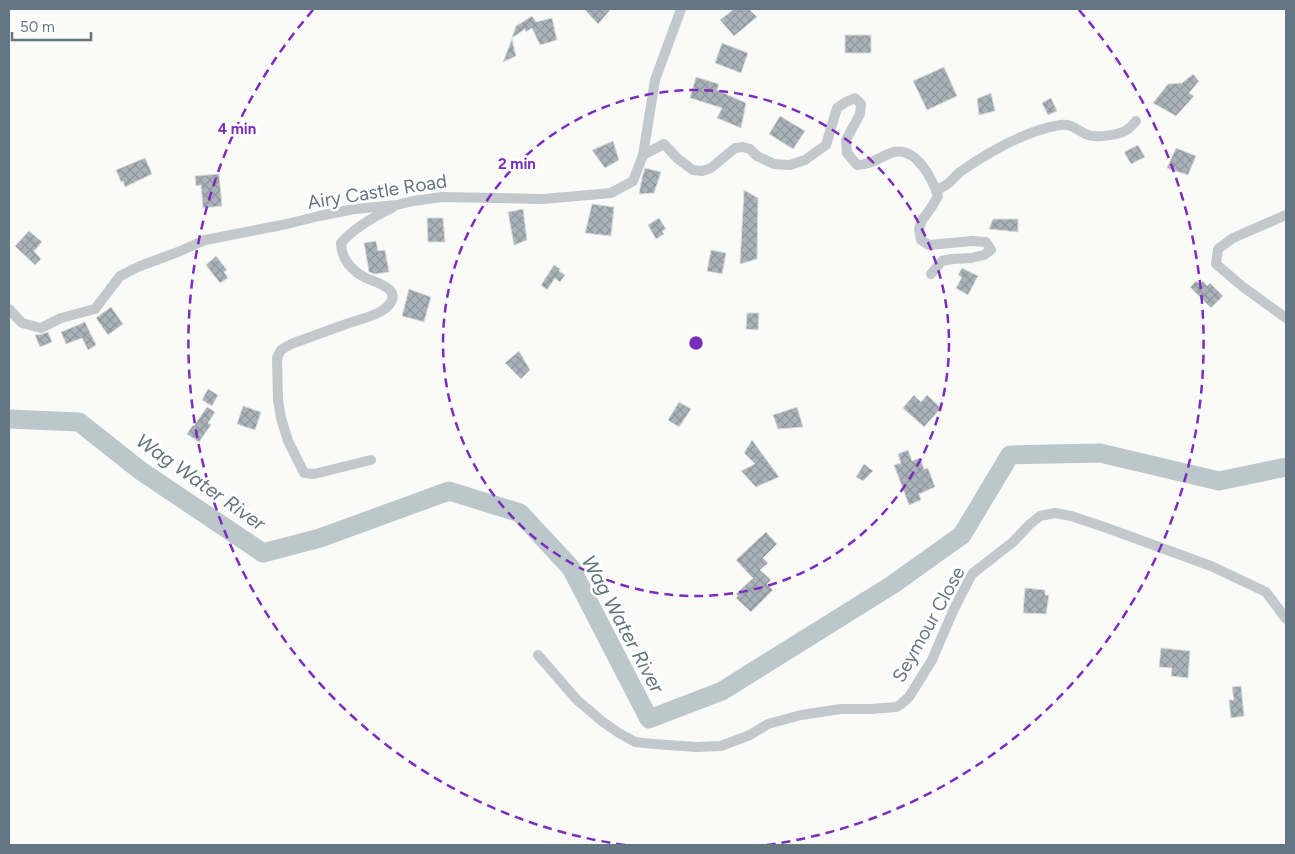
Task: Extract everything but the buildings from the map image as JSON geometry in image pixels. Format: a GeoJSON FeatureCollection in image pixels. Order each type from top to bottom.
{"type":"FeatureCollection","features":[{"type":"Feature","properties":{"kind":"street","name":"Airy Castle Road"},"geometry":{"type":"LineString","coordinates":[[9,309],[22,323],[41,328],[61,318],[94,309],[120,276],[205,240],[354,209],[397,205],[442,197],[543,199],[611,193],[633,181],[643,155],[655,80],[681,9]]}},
{"type":"Feature","properties":{"kind":"street"},"geometry":{"type":"LineString","coordinates":[[643,155],[664,144],[678,159],[693,170],[702,171],[711,168],[735,148],[743,147],[750,149],[757,156],[774,164],[790,165],[805,160],[826,146],[837,108],[855,98],[861,104],[860,114],[846,140],[847,153],[857,165],[866,165],[894,152],[906,152],[916,159],[928,172],[938,196],[922,220],[919,229],[921,240],[929,245],[972,241],[986,242],[991,250],[984,255],[972,258],[942,261],[931,274]]}},
{"type":"Feature","properties":{"kind":"street"},"geometry":{"type":"LineString","coordinates":[[936,190],[947,185],[959,174],[983,158],[1042,128],[1063,125],[1074,126],[1090,136],[1109,135],[1127,130],[1136,121]]}},
{"type":"Feature","properties":{"kind":"street"},"geometry":{"type":"LineString","coordinates":[[371,460],[314,474],[304,473],[288,441],[281,418],[278,400],[277,358],[281,350],[291,344],[373,315],[387,308],[392,301],[392,295],[387,287],[363,277],[348,264],[341,252],[341,243],[366,220],[397,205]]}},
{"type":"Feature","properties":{"kind":"street"},"geometry":{"type":"LineString","coordinates":[[1286,216],[1233,238],[1218,249],[1216,264],[1243,287],[1286,318]]}},
{"type":"Feature","properties":{"kind":"street","name":"Seymour Close"},"geometry":{"type":"LineString","coordinates":[[538,655],[577,700],[603,722],[635,742],[696,747],[721,746],[750,735],[768,724],[801,715],[841,709],[896,707],[909,697],[932,660],[953,611],[972,574],[1013,542],[1040,516],[1055,513],[1071,516],[1107,528],[1211,566],[1266,592],[1286,619]]}},
{"type":"Feature","properties":{"kind":"waterway","name":"Wag Water River"},"geometry":{"type":"LineString","coordinates":[[9,419],[79,422],[141,471],[263,553],[320,538],[449,491],[520,513],[571,568],[649,719],[722,691],[892,585],[962,535],[1010,455],[1100,453],[1219,481],[1286,467]]}}]}
